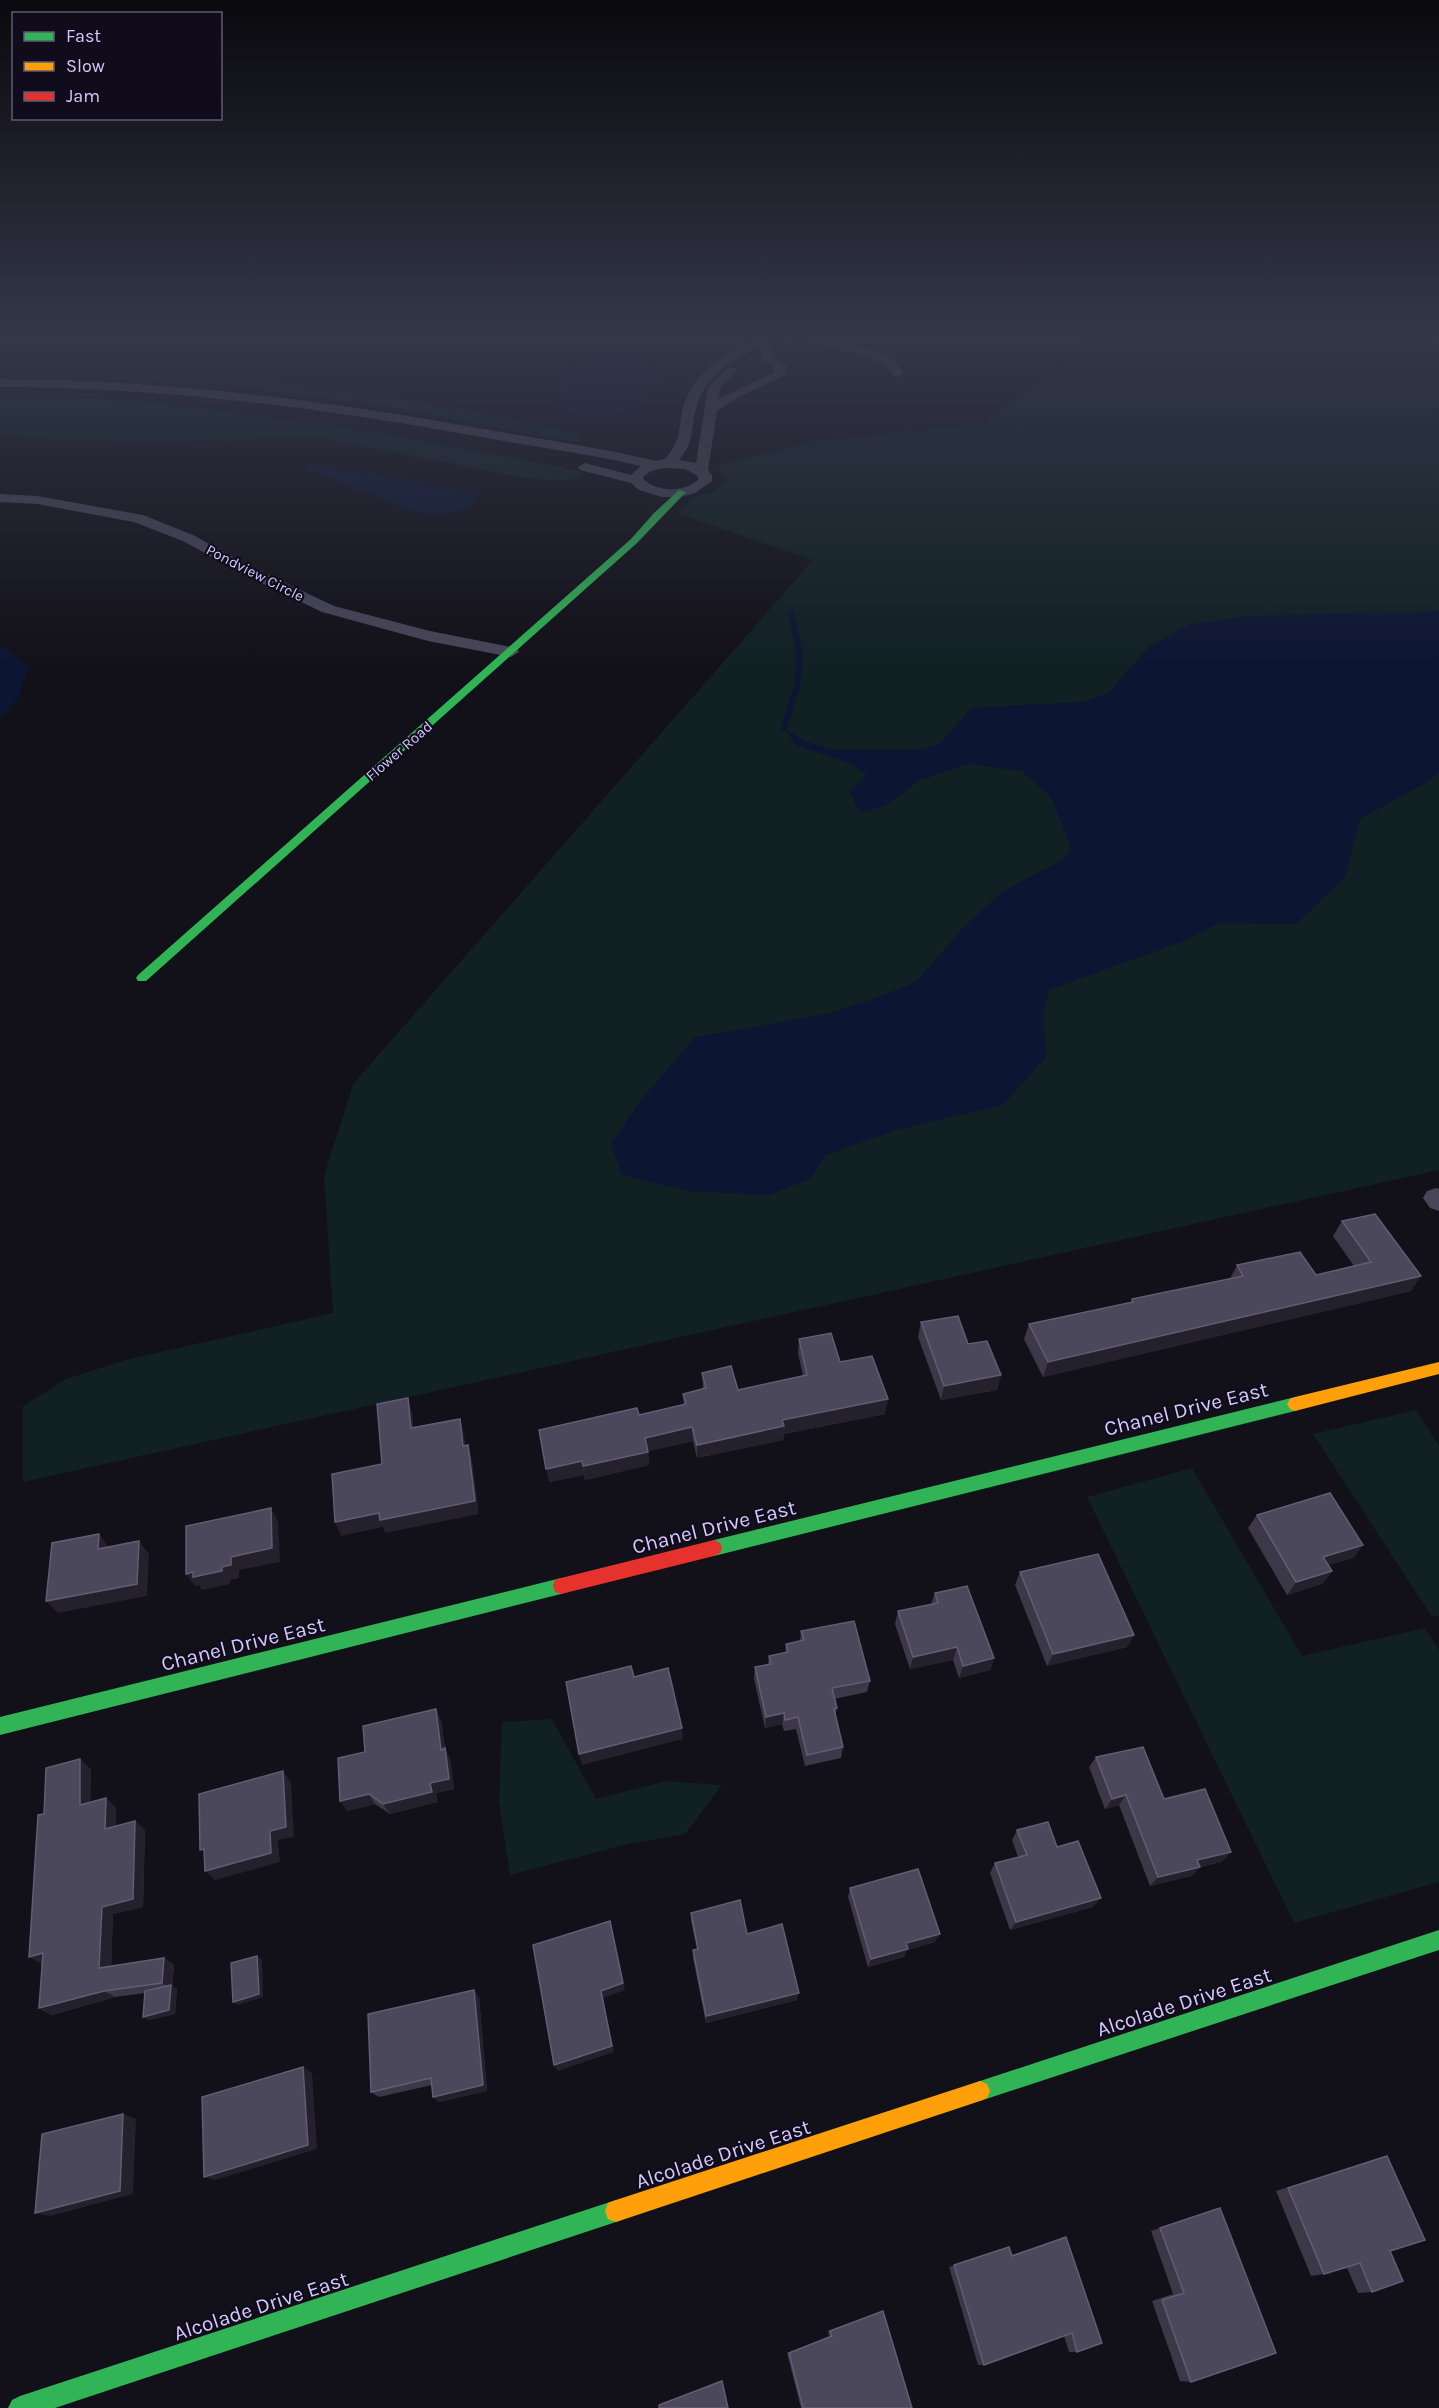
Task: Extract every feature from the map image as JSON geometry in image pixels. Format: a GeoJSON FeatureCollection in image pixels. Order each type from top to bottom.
{"type":"FeatureCollection","features":[{"type":"Feature","properties":{"kind":"street"},"geometry":{"type":"LineString","coordinates":[[472,444],[522,454]]}},
{"type":"Feature","properties":{"kind":"street"},"geometry":{"type":"LineString","coordinates":[[552,444],[662,464],[689,465],[701,471],[705,478],[703,484],[682,492],[661,492],[569,463]]}},
{"type":"Feature","properties":{"kind":"street"},"geometry":{"type":"LineString","coordinates":[[651,519],[639,484],[640,471],[662,464],[686,444]]}},
{"type":"Feature","properties":{"kind":"street"},"geometry":{"type":"LineString","coordinates":[[701,471],[706,444]]}},
{"type":"Feature","properties":{"kind":"street","name":"Flower Road"},"geometry":{"type":"LineString","coordinates":[[142,978],[511,652],[634,541],[651,519],[682,492]]}},
{"type":"Feature","properties":{"kind":"street","name":"Pondview Circle"},"geometry":{"type":"LineString","coordinates":[[0,498],[37,500],[138,518],[188,538],[244,569],[328,609],[428,636],[511,652]]}},
{"type":"Feature","properties":{"kind":"street","name":"Chanel Drive East"},"geometry":{"type":"LineString","coordinates":[[0,1726],[1439,1368]]}},
{"type":"Feature","properties":{"kind":"street","name":"Alcolade Drive East"},"geometry":{"type":"LineString","coordinates":[[20,2408],[1439,1940]]}},
{"type":"Feature","properties":{"kind":"shaded area"},"geometry":{"type":"Polygon","coordinates":[[[353,444],[441,444],[582,471],[580,478],[560,481],[526,478],[353,444]]]}},
{"type":"Feature","properties":{"kind":"shaded area"},"geometry":{"type":"Polygon","coordinates":[[[801,444],[1439,444],[1439,1170],[23,1482],[23,1406],[66,1379],[125,1360],[333,1313],[324,1176],[353,1084],[813,560],[678,514],[692,498],[713,492],[728,479],[717,465],[801,444]]]}},
{"type":"Feature","properties":{"kind":"shaded area"},"geometry":{"type":"Polygon","coordinates":[[[1416,1410],[1439,1446],[1439,1615],[1432,1617],[1313,1434],[1416,1410]]]}},
{"type":"Feature","properties":{"kind":"shaded area"},"geometry":{"type":"Polygon","coordinates":[[[1192,1468],[1302,1656],[1425,1628],[1439,1650],[1439,1882],[1294,1923],[1087,1497],[1192,1468]]]}},
{"type":"Feature","properties":{"kind":"shaded area"},"geometry":{"type":"Polygon","coordinates":[[[552,1719],[596,1799],[666,1781],[722,1785],[685,1834],[628,1844],[510,1875],[499,1803],[502,1722],[552,1719]]]}},
{"type":"Feature","properties":{"kind":"water"},"geometry":{"type":"Polygon","coordinates":[[[307,463],[475,492],[476,502],[461,511],[438,515],[417,513],[309,469],[307,463]]]}},
{"type":"Feature","properties":{"kind":"water"},"geometry":{"type":"Polygon","coordinates":[[[1439,611],[1439,772],[1429,781],[1360,819],[1345,877],[1296,924],[1218,923],[1186,940],[1049,990],[1043,1017],[1047,1056],[1003,1105],[900,1129],[825,1155],[810,1179],[769,1195],[688,1191],[622,1175],[611,1144],[641,1100],[695,1037],[827,1014],[916,982],[961,930],[1003,891],[1063,860],[1072,849],[1051,797],[1022,771],[970,764],[921,779],[887,805],[861,813],[849,792],[867,774],[848,763],[796,745],[784,728],[807,742],[832,749],[918,750],[939,744],[972,708],[1082,702],[1108,693],[1150,646],[1191,624],[1247,616],[1439,611]]]}},
{"type":"Feature","properties":{"kind":"water"},"geometry":{"type":"Polygon","coordinates":[[[0,644],[29,667],[18,698],[0,718],[0,644]]]}},
{"type":"Feature","properties":{"kind":"building"},"geometry":{"type":"Polygon","coordinates":[[[1375,1214],[1421,1276],[1048,1362],[1029,1324],[1133,1302],[1132,1299],[1243,1276],[1237,1265],[1300,1252],[1316,1275],[1371,1262],[1342,1221],[1375,1214]]]}},
{"type":"Feature","properties":{"kind":"building"},"geometry":{"type":"Polygon","coordinates":[[[958,1316],[968,1344],[987,1341],[1001,1375],[944,1386],[921,1322],[958,1316]]]}},
{"type":"Feature","properties":{"kind":"building"},"geometry":{"type":"Polygon","coordinates":[[[831,1333],[840,1362],[872,1356],[888,1399],[782,1420],[784,1426],[697,1445],[692,1427],[645,1438],[648,1452],[583,1466],[582,1461],[546,1469],[539,1430],[637,1408],[639,1415],[686,1404],[683,1394],[706,1388],[702,1373],[731,1366],[738,1390],[807,1375],[799,1339],[831,1333]]]}},
{"type":"Feature","properties":{"kind":"building"},"geometry":{"type":"Polygon","coordinates":[[[408,1398],[411,1428],[460,1419],[463,1446],[468,1445],[475,1501],[380,1520],[379,1513],[335,1522],[332,1474],[382,1464],[377,1404],[408,1398]]]}},
{"type":"Feature","properties":{"kind":"building"},"geometry":{"type":"Polygon","coordinates":[[[1330,1493],[1363,1545],[1323,1557],[1332,1571],[1296,1582],[1257,1515],[1330,1493]]]}},
{"type":"Feature","properties":{"kind":"building"},"geometry":{"type":"Polygon","coordinates":[[[271,1508],[272,1548],[231,1557],[231,1565],[222,1567],[222,1571],[193,1577],[193,1572],[186,1574],[186,1526],[271,1508]]]}},
{"type":"Feature","properties":{"kind":"building"},"geometry":{"type":"Polygon","coordinates":[[[99,1534],[98,1549],[139,1541],[137,1584],[46,1601],[52,1543],[99,1534]]]}},
{"type":"Feature","properties":{"kind":"building"},"geometry":{"type":"Polygon","coordinates":[[[1098,1554],[1134,1635],[1053,1654],[1020,1572],[1098,1554]]]}},
{"type":"Feature","properties":{"kind":"building"},"geometry":{"type":"Polygon","coordinates":[[[967,1586],[994,1658],[963,1666],[957,1647],[913,1657],[898,1611],[938,1603],[935,1593],[967,1586]]]}},
{"type":"Feature","properties":{"kind":"building"},"geometry":{"type":"Polygon","coordinates":[[[854,1621],[870,1681],[832,1688],[837,1708],[834,1709],[843,1747],[807,1755],[798,1717],[785,1720],[784,1713],[766,1717],[755,1667],[771,1664],[769,1656],[788,1652],[786,1644],[804,1640],[801,1631],[854,1621]]]}},
{"type":"Feature","properties":{"kind":"building"},"geometry":{"type":"Polygon","coordinates":[[[631,1666],[634,1677],[668,1668],[682,1728],[579,1754],[566,1682],[631,1666]]]}},
{"type":"Feature","properties":{"kind":"building"},"geometry":{"type":"Polygon","coordinates":[[[436,1709],[441,1750],[445,1748],[449,1779],[430,1783],[432,1792],[383,1804],[369,1794],[340,1801],[338,1758],[365,1752],[363,1726],[436,1709]]]}},
{"type":"Feature","properties":{"kind":"building"},"geometry":{"type":"Polygon","coordinates":[[[1143,1747],[1164,1799],[1205,1789],[1231,1852],[1197,1860],[1200,1867],[1158,1877],[1126,1795],[1112,1799],[1096,1757],[1143,1747]]]}},
{"type":"Feature","properties":{"kind":"building"},"geometry":{"type":"Polygon","coordinates":[[[80,1759],[80,1805],[106,1798],[105,1829],[135,1821],[133,1899],[102,1907],[99,1968],[164,1958],[162,1983],[104,1991],[39,2008],[43,1953],[29,1957],[38,1815],[44,1814],[46,1768],[80,1759]]]}},
{"type":"Feature","properties":{"kind":"building"},"geometry":{"type":"Polygon","coordinates":[[[283,1771],[286,1827],[270,1831],[271,1853],[205,1871],[204,1849],[200,1850],[199,1794],[283,1771]]]}},
{"type":"Feature","properties":{"kind":"building"},"geometry":{"type":"Polygon","coordinates":[[[1048,1822],[1057,1847],[1078,1841],[1101,1898],[1016,1922],[995,1863],[1027,1855],[1017,1830],[1048,1822]]]}},
{"type":"Feature","properties":{"kind":"building"},"geometry":{"type":"Polygon","coordinates":[[[918,1869],[940,1934],[906,1943],[908,1949],[871,1959],[850,1888],[918,1869]]]}},
{"type":"Feature","properties":{"kind":"building"},"geometry":{"type":"Polygon","coordinates":[[[740,1900],[747,1934],[782,1924],[799,1993],[706,2016],[693,1950],[698,1949],[691,1913],[740,1900]]]}},
{"type":"Feature","properties":{"kind":"building"},"geometry":{"type":"Polygon","coordinates":[[[610,1921],[623,1983],[601,1991],[612,2046],[554,2065],[533,1945],[610,1921]]]}},
{"type":"Feature","properties":{"kind":"building"},"geometry":{"type":"Polygon","coordinates":[[[257,1956],[259,1994],[233,2002],[231,1963],[257,1956]]]}},
{"type":"Feature","properties":{"kind":"building"},"geometry":{"type":"Polygon","coordinates":[[[171,1985],[169,2010],[143,2017],[145,1991],[171,1985]]]}},
{"type":"Feature","properties":{"kind":"building"},"geometry":{"type":"Polygon","coordinates":[[[474,1990],[483,2085],[433,2097],[431,2078],[371,2092],[368,2014],[474,1990]]]}},
{"type":"Feature","properties":{"kind":"building"},"geometry":{"type":"Polygon","coordinates":[[[303,2067],[308,2145],[204,2177],[202,2097],[303,2067]]]}},
{"type":"Feature","properties":{"kind":"building"},"geometry":{"type":"Polygon","coordinates":[[[123,2114],[120,2191],[35,2213],[42,2134],[123,2114]]]}},
{"type":"Feature","properties":{"kind":"building"},"geometry":{"type":"Polygon","coordinates":[[[1387,2156],[1425,2240],[1390,2251],[1403,2281],[1372,2292],[1360,2263],[1324,2274],[1288,2188],[1387,2156]]]}},
{"type":"Feature","properties":{"kind":"building"},"geometry":{"type":"Polygon","coordinates":[[[1220,2208],[1276,2353],[1191,2382],[1162,2300],[1184,2293],[1160,2228],[1220,2208]]]}},
{"type":"Feature","properties":{"kind":"building"},"geometry":{"type":"Polygon","coordinates":[[[1066,2237],[1102,2343],[1077,2352],[1072,2333],[984,2365],[954,2265],[1009,2247],[1012,2256],[1066,2237]]]}},
{"type":"Feature","properties":{"kind":"building"},"geometry":{"type":"Polygon","coordinates":[[[883,2311],[912,2408],[803,2408],[789,2353],[832,2336],[830,2331],[883,2311]]]}},
{"type":"Feature","properties":{"kind":"building"},"geometry":{"type":"Polygon","coordinates":[[[722,2381],[728,2408],[659,2408],[659,2405],[722,2381]]]}},
{"type":"Feature","properties":{"kind":"waterway"},"geometry":{"type":"LineString","coordinates":[[784,728],[797,686],[800,656],[791,613]]}},
{"type":"Feature","properties":{"kind":"traffic: fast"},"geometry":{"type":"LineString","coordinates":[[142,978],[634,541],[682,492]]}},
{"type":"Feature","properties":{"kind":"traffic: fast"},"geometry":{"type":"LineString","coordinates":[[714,1548],[1295,1404]]}},
{"type":"Feature","properties":{"kind":"traffic: fast"},"geometry":{"type":"LineString","coordinates":[[0,1726],[561,1586]]}},
{"type":"Feature","properties":{"kind":"traffic: fast"},"geometry":{"type":"LineString","coordinates":[[980,2091],[1439,1940]]}},
{"type":"Feature","properties":{"kind":"traffic: fast"},"geometry":{"type":"LineString","coordinates":[[20,2408],[616,2211]]}},
{"type":"Feature","properties":{"kind":"traffic: slow"},"geometry":{"type":"LineString","coordinates":[[1295,1404],[1439,1368]]}},
{"type":"Feature","properties":{"kind":"traffic: slow"},"geometry":{"type":"LineString","coordinates":[[616,2211],[980,2091]]}},
{"type":"Feature","properties":{"kind":"traffic: jam"},"geometry":{"type":"LineString","coordinates":[[561,1586],[714,1548]]}}]}
